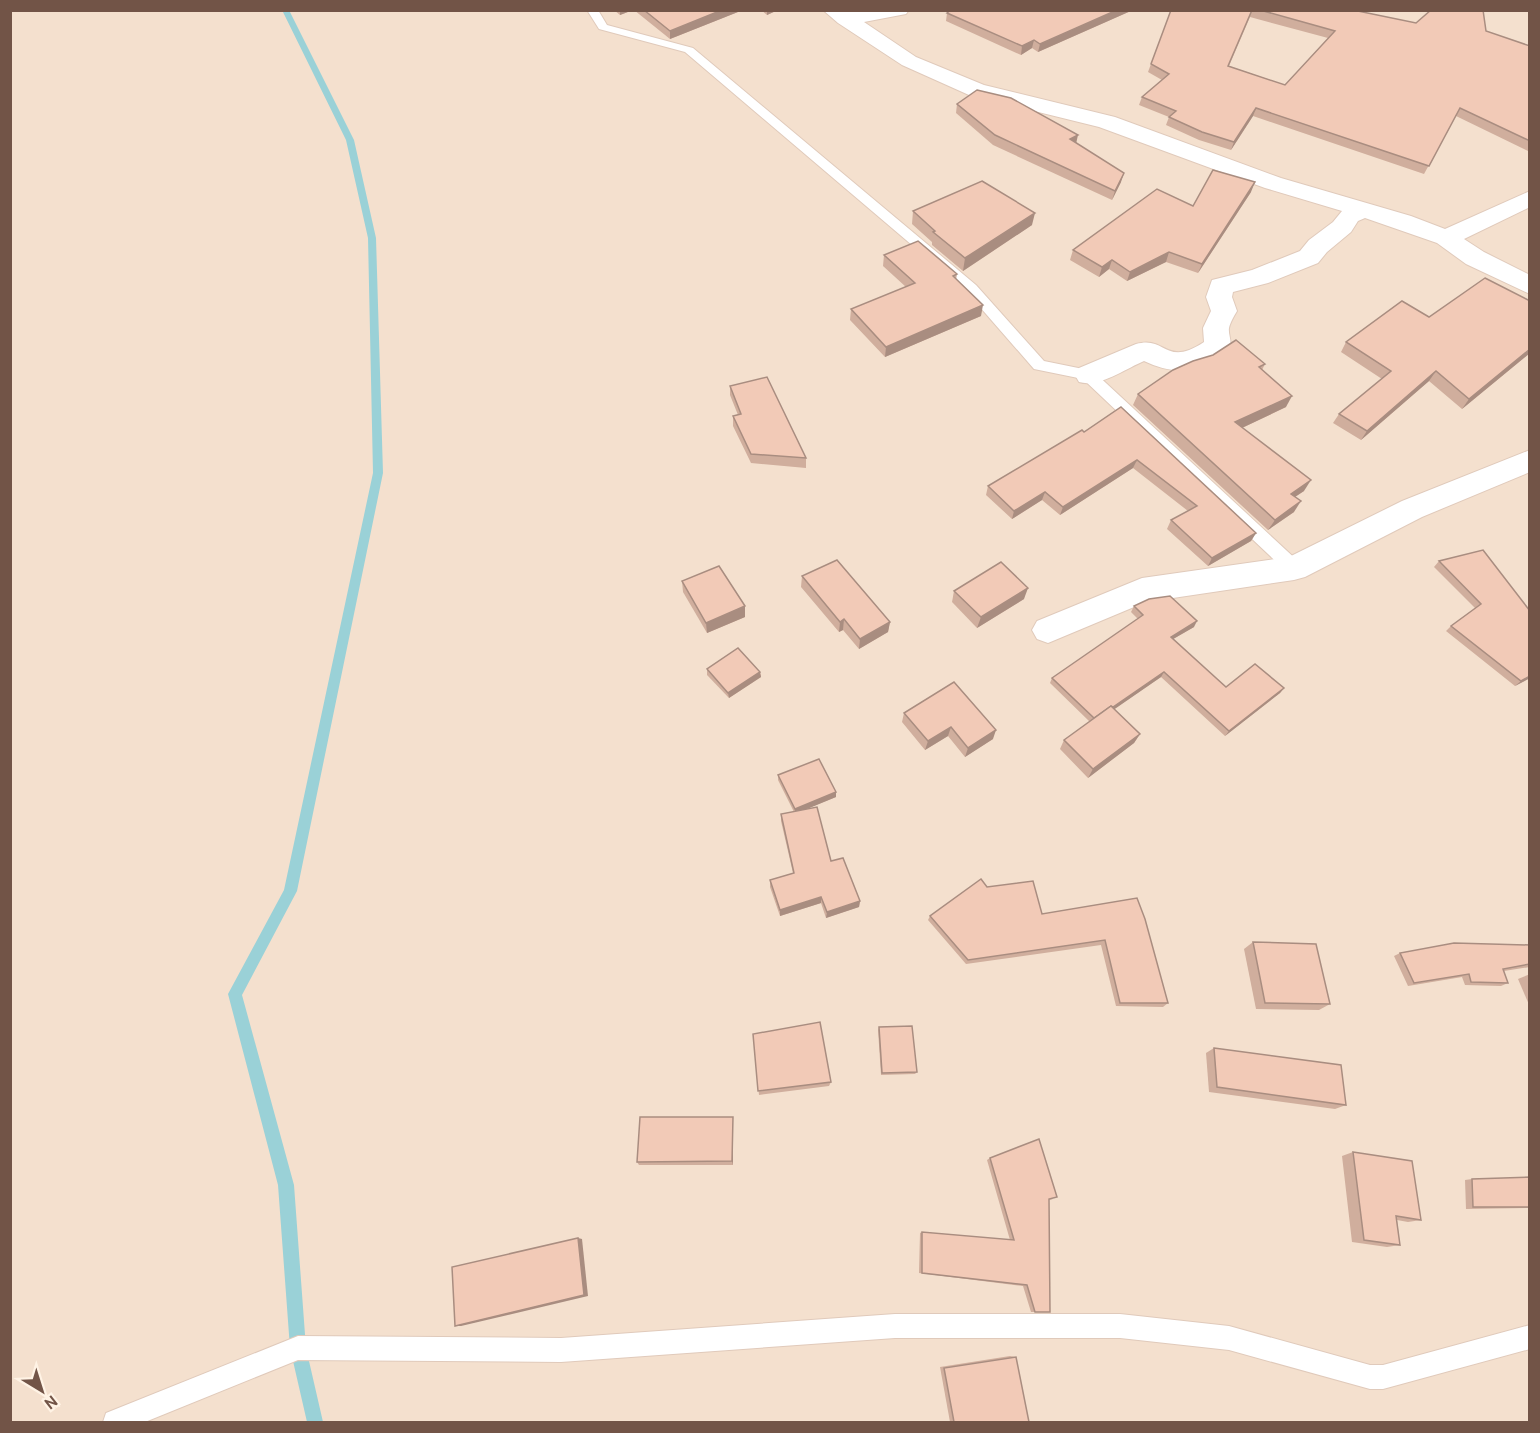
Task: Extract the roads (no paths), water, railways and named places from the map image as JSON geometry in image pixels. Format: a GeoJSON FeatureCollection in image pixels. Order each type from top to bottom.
{"type":"FeatureCollection","features":[{"type":"Feature","properties":{"kind":"street"},"geometry":{"type":"LineString","coordinates":[[839,15],[899,10]]}},
{"type":"Feature","properties":{"kind":"street"},"geometry":{"type":"LineString","coordinates":[[839,15],[909,61],[977,90],[1107,122],[1273,183],[1403,221],[1446,238],[1475,258],[1530,286]]}},
{"type":"Feature","properties":{"kind":"street"},"geometry":{"type":"LineString","coordinates":[[1446,238],[1530,198]]}},
{"type":"Feature","properties":{"kind":"street"},"geometry":{"type":"LineString","coordinates":[[1088,375],[1144,350],[1165,362],[1196,361],[1218,346],[1216,328],[1224,311],[1219,297],[1221,286],[1259,277],[1309,258],[1318,246],[1342,227],[1350,216],[1361,210]]}},
{"type":"Feature","properties":{"kind":"street"},"geometry":{"type":"LineString","coordinates":[[1048,630],[1142,590],[1294,568],[1412,509],[1530,460]]}},
{"type":"Feature","properties":{"kind":"lane"},"geometry":{"type":"LineString","coordinates":[[592,10],[603,27],[689,50],[971,288],[1039,365],[1088,375],[1294,568]]}},
{"type":"Feature","properties":{"kind":"lane"},"geometry":{"type":"LineString","coordinates":[[115,1422],[298,1348],[561,1350],[895,1326],[1120,1326],[1229,1338],[1370,1377],[1383,1377],[1530,1337]]}},
{"type":"Feature","properties":{"kind":"waterway"},"geometry":{"type":"LineString","coordinates":[[285,10],[350,140],[372,238],[378,473],[290,891],[235,994],[286,1185],[298,1348],[315,1422]]}}]}
